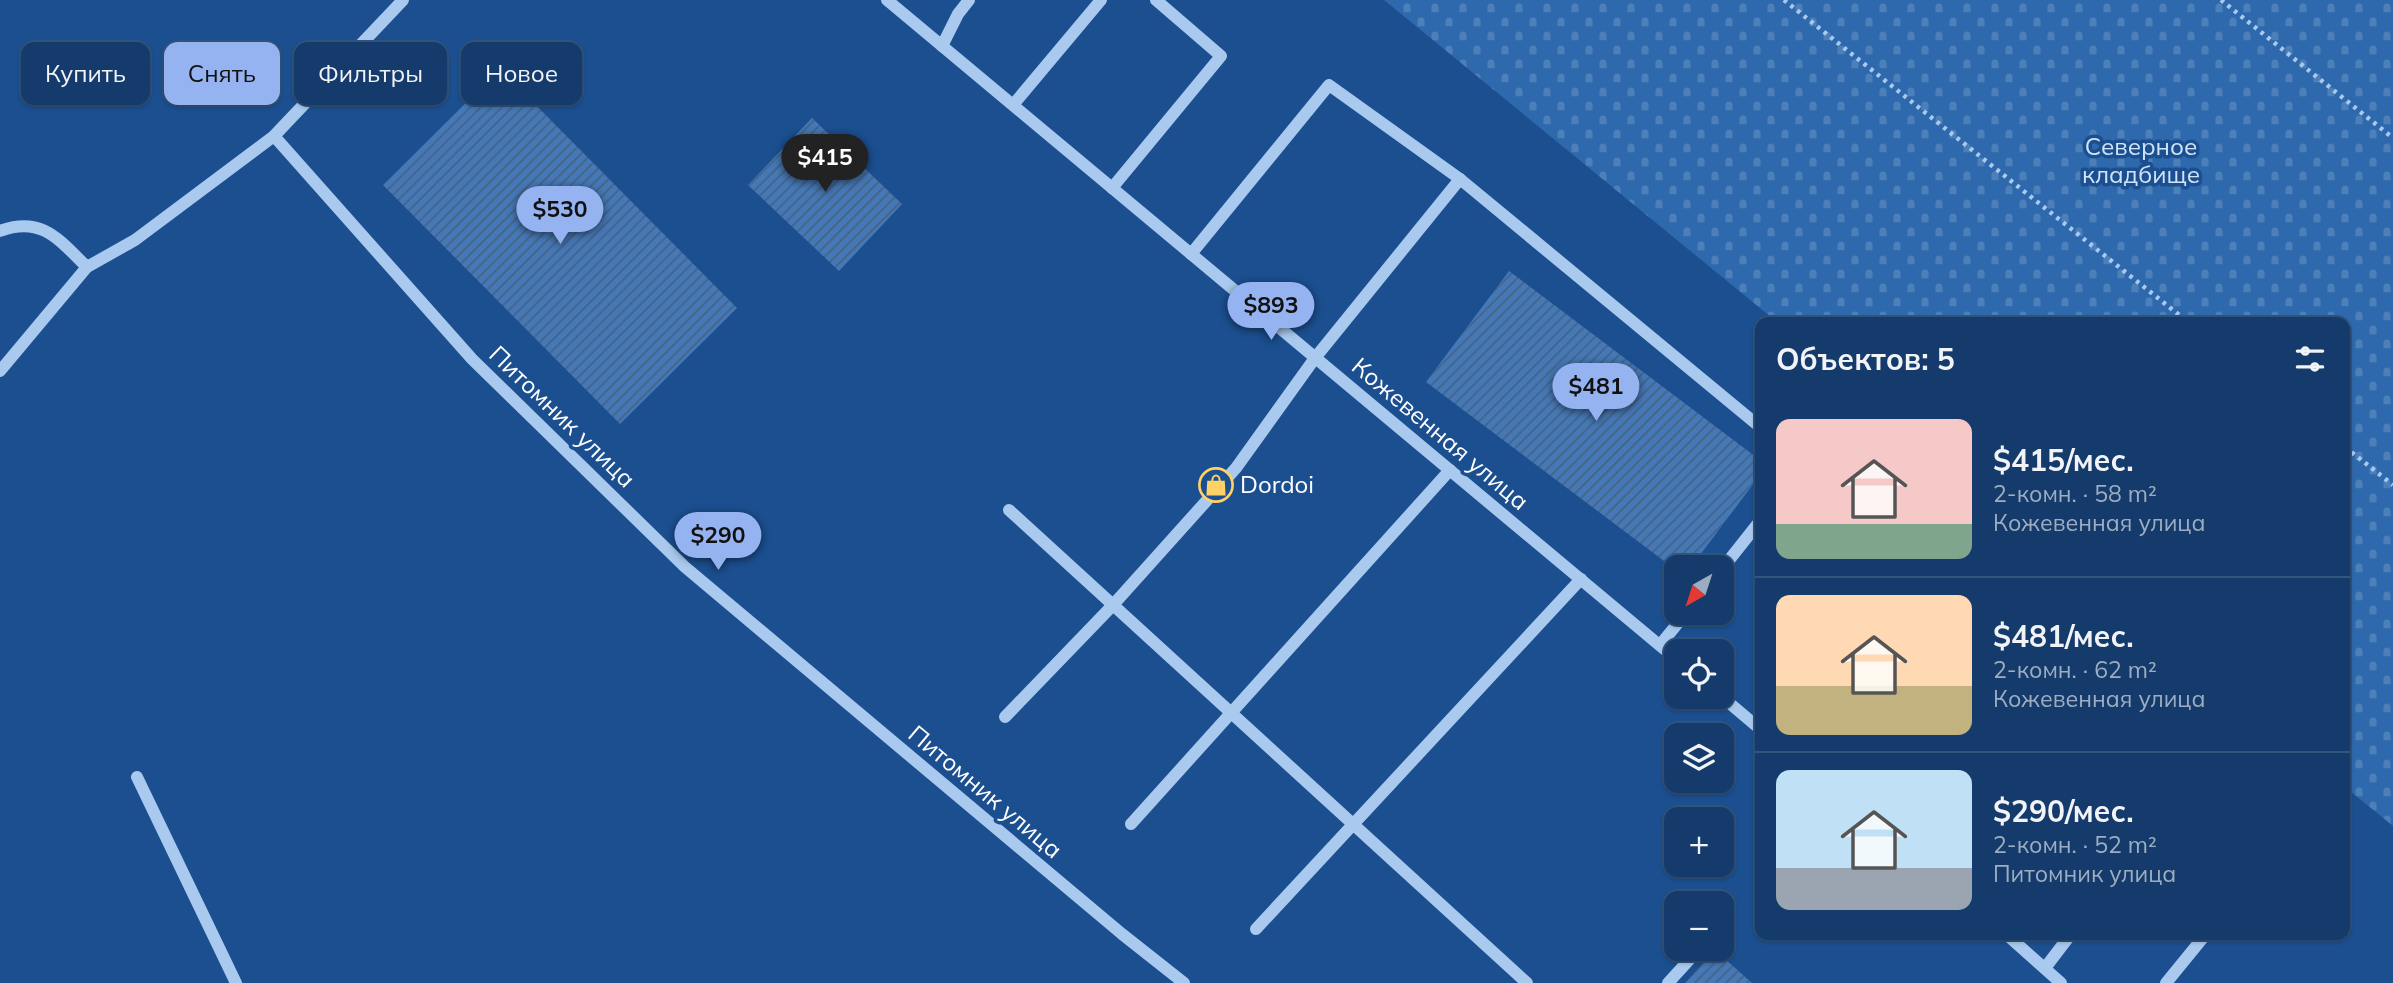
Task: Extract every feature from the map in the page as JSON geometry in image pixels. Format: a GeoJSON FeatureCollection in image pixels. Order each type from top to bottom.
{"type":"FeatureCollection","features":[{"type":"Feature","properties":{"kind":"street"},"geometry":{"type":"LineString","coordinates":[[0,371],[87,267],[135,240],[274,136],[403,0]]}},
{"type":"Feature","properties":{"kind":"street","name":"Кожевенная улица"},"geometry":{"type":"LineString","coordinates":[[887,0],[1664,648]]}},
{"type":"Feature","properties":{"kind":"street"},"geometry":{"type":"LineString","coordinates":[[942,46],[958,14],[969,0]]}},
{"type":"Feature","properties":{"kind":"street"},"geometry":{"type":"LineString","coordinates":[[1013,105],[1101,0]]}},
{"type":"Feature","properties":{"kind":"street"},"geometry":{"type":"LineString","coordinates":[[1112,188],[1221,56],[1156,0]]}},
{"type":"Feature","properties":{"kind":"street"},"geometry":{"type":"LineString","coordinates":[[1191,254],[1329,85],[1460,178],[1755,423]]}},
{"type":"Feature","properties":{"kind":"street","name":"Питомник улица"},"geometry":{"type":"LineString","coordinates":[[274,136],[472,359],[685,567],[1122,934],[1185,983]]}},
{"type":"Feature","properties":{"kind":"street"},"geometry":{"type":"LineString","coordinates":[[1005,718],[1236,468],[1315,358],[1460,178]]}},
{"type":"Feature","properties":{"kind":"street"},"geometry":{"type":"LineString","coordinates":[[0,232],[22,226],[49,231],[87,267]]}},
{"type":"Feature","properties":{"kind":"street"},"geometry":{"type":"LineString","coordinates":[[1131,824],[1450,470]]}},
{"type":"Feature","properties":{"kind":"street"},"geometry":{"type":"LineString","coordinates":[[1009,510],[1527,983]]}},
{"type":"Feature","properties":{"kind":"street"},"geometry":{"type":"LineString","coordinates":[[1733,555],[1755,527]]}},
{"type":"Feature","properties":{"kind":"street"},"geometry":{"type":"LineString","coordinates":[[1256,929],[1581,579]]}},
{"type":"Feature","properties":{"kind":"street"},"geometry":{"type":"LineString","coordinates":[[1660,645],[1676,625]]}},
{"type":"Feature","properties":{"kind":"street"},"geometry":{"type":"LineString","coordinates":[[1734,706],[1755,721]]}},
{"type":"Feature","properties":{"kind":"street"},"geometry":{"type":"LineString","coordinates":[[137,777],[236,983]]}},
{"type":"Feature","properties":{"kind":"street"},"geometry":{"type":"LineString","coordinates":[[2013,940],[2061,983]]}},
{"type":"Feature","properties":{"kind":"street"},"geometry":{"type":"LineString","coordinates":[[2045,968],[2066,940]]}},
{"type":"Feature","properties":{"kind":"street"},"geometry":{"type":"LineString","coordinates":[[2166,983],[2201,940]]}},
{"type":"Feature","properties":{"kind":"street"},"geometry":{"type":"LineString","coordinates":[[1668,983],[1688,961]]}},
{"type":"Feature","properties":{"kind":"path"},"geometry":{"type":"LineString","coordinates":[[1784,0],[2182,317]]}},
{"type":"Feature","properties":{"kind":"path"},"geometry":{"type":"LineString","coordinates":[[2221,0],[2393,138]]}},
{"type":"Feature","properties":{"kind":"path"},"geometry":{"type":"LineString","coordinates":[[2350,451],[2393,485]]}},
{"type":"Feature","properties":{"kind":"green space","name":"Северное кладбище"},"geometry":{"type":"Polygon","coordinates":[[[1384,0],[2393,0],[2393,826],[2350,791],[2350,317],[1771,317],[1384,0]]]}},
{"type":"Feature","properties":{"kind":"building"},"geometry":{"type":"Polygon","coordinates":[[[464,105],[536,105],[737,308],[620,424],[383,185],[464,105]]]}},
{"type":"Feature","properties":{"kind":"building"},"geometry":{"type":"Polygon","coordinates":[[[812,118],[902,204],[839,271],[748,185],[812,118]]]}},
{"type":"Feature","properties":{"kind":"building"},"geometry":{"type":"Polygon","coordinates":[[[1509,271],[1755,456],[1755,482],[1700,555],[1664,555],[1664,561],[1426,382],[1509,271]]]}},
{"type":"Feature","properties":{"kind":"building"},"geometry":{"type":"Polygon","coordinates":[[[1705,961],[1727,961],[1752,983],[1685,983],[1705,961]]]}},
{"type":"Feature","properties":{"kind":"place","name":"Dordoi"},"geometry":{"type":"Point","coordinates":[1216,485]}}]}
